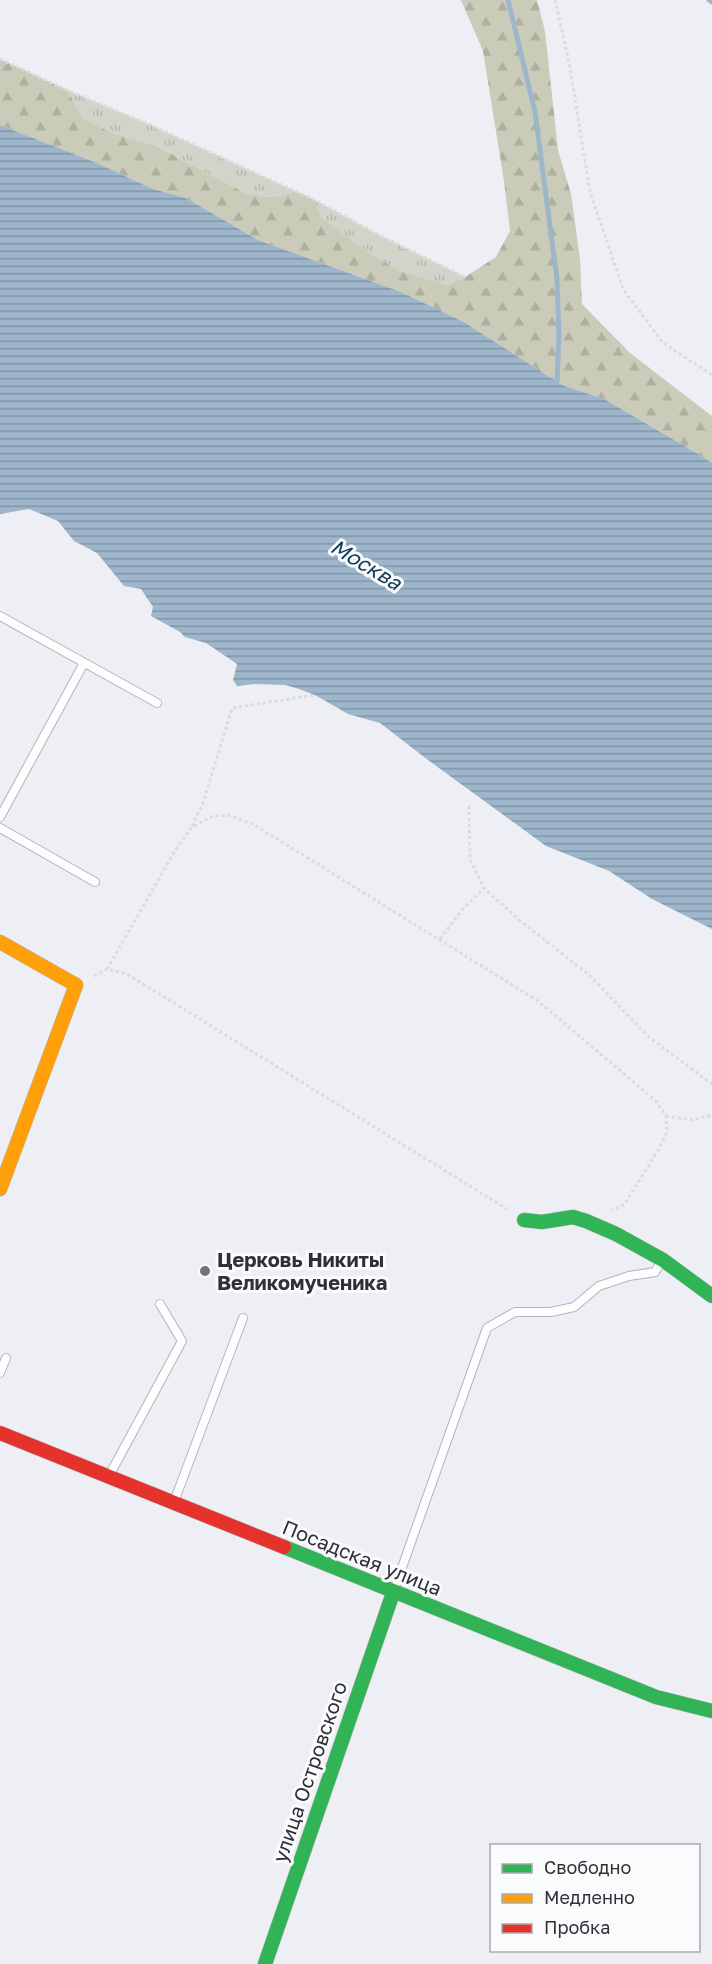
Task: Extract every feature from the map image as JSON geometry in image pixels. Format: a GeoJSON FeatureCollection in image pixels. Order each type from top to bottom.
{"type":"FeatureCollection","features":[{"type":"Feature","properties":{"kind":"street"},"geometry":{"type":"LineString","coordinates":[[0,942],[76,985],[0,1190]]}},
{"type":"Feature","properties":{"kind":"street"},"geometry":{"type":"LineString","coordinates":[[524,1220],[542,1222],[573,1217],[586,1221],[616,1234],[663,1260],[712,1296]]}},
{"type":"Feature","properties":{"kind":"street","name":"Посадская улица"},"geometry":{"type":"LineString","coordinates":[[0,1433],[656,1697],[712,1711]]}},
{"type":"Feature","properties":{"kind":"street","name":"улица Островского"},"geometry":{"type":"LineString","coordinates":[[265,1964],[393,1593]]}},
{"type":"Feature","properties":{"kind":"lane"},"geometry":{"type":"LineString","coordinates":[[0,616],[156,703]]}},
{"type":"Feature","properties":{"kind":"lane"},"geometry":{"type":"LineString","coordinates":[[0,817],[84,663]]}},
{"type":"Feature","properties":{"kind":"lane"},"geometry":{"type":"LineString","coordinates":[[0,828],[95,882]]}},
{"type":"Feature","properties":{"kind":"lane"},"geometry":{"type":"LineString","coordinates":[[393,1593],[487,1328],[515,1312],[551,1312],[574,1306],[599,1286],[629,1276],[655,1272],[663,1260]]}},
{"type":"Feature","properties":{"kind":"lane"},"geometry":{"type":"LineString","coordinates":[[109,1477],[182,1341],[160,1304]]}},
{"type":"Feature","properties":{"kind":"lane"},"geometry":{"type":"LineString","coordinates":[[174,1502],[243,1318]]}},
{"type":"Feature","properties":{"kind":"lane"},"geometry":{"type":"LineString","coordinates":[[0,1373],[6,1358]]}},
{"type":"Feature","properties":{"kind":"path"},"geometry":{"type":"LineString","coordinates":[[555,0],[569,62],[590,192],[623,289],[663,343],[712,375]]}},
{"type":"Feature","properties":{"kind":"path"},"geometry":{"type":"LineString","coordinates":[[0,59],[315,200],[381,236],[465,277]]}},
{"type":"Feature","properties":{"kind":"path"},"geometry":{"type":"LineString","coordinates":[[76,985],[107,969],[176,849],[192,827],[232,708],[315,695]]}},
{"type":"Feature","properties":{"kind":"path"},"geometry":{"type":"LineString","coordinates":[[469,806],[470,859],[484,888],[518,919],[588,974],[651,1038],[712,1084]]}},
{"type":"Feature","properties":{"kind":"path"},"geometry":{"type":"LineString","coordinates":[[192,827],[213,816],[228,815],[253,824],[538,1001],[656,1101],[666,1116],[667,1132],[659,1149],[624,1205],[586,1221]]}},
{"type":"Feature","properties":{"kind":"path"},"geometry":{"type":"LineString","coordinates":[[439,940],[461,911],[484,888]]}},
{"type":"Feature","properties":{"kind":"path"},"geometry":{"type":"LineString","coordinates":[[107,969],[128,974],[524,1220]]}},
{"type":"Feature","properties":{"kind":"path"},"geometry":{"type":"LineString","coordinates":[[666,1116],[693,1120],[712,1115]]}},
{"type":"Feature","properties":{"kind":"green space"},"geometry":{"type":"Polygon","coordinates":[[[461,0],[537,0],[545,31],[558,150],[571,194],[580,259],[582,304],[630,353],[712,416],[712,463],[604,399],[562,385],[464,322],[401,292],[258,240],[186,198],[153,189],[97,163],[0,125],[0,59],[67,90],[83,118],[112,133],[156,146],[245,193],[269,197],[295,191],[315,200],[321,217],[369,253],[400,271],[448,285],[496,257],[510,231],[483,51],[461,0]]]}},
{"type":"Feature","properties":{"kind":"green space"},"geometry":{"type":"Polygon","coordinates":[[[67,90],[144,122],[295,191],[269,197],[245,193],[156,146],[112,133],[83,118],[67,90]]]}},
{"type":"Feature","properties":{"kind":"green space"},"geometry":{"type":"Polygon","coordinates":[[[315,200],[381,236],[465,277],[448,285],[400,271],[369,253],[321,217],[315,200]]]}},
{"type":"Feature","properties":{"kind":"water","name":"Москва"},"geometry":{"type":"Polygon","coordinates":[[[0,125],[97,163],[153,189],[186,198],[258,240],[401,292],[464,322],[562,385],[604,399],[712,463],[712,929],[652,899],[609,871],[546,846],[380,723],[348,714],[315,695],[285,685],[237,686],[233,680],[237,664],[206,643],[185,637],[151,616],[153,607],[141,589],[124,586],[97,553],[74,541],[58,521],[29,509],[0,514],[0,125]]]}},
{"type":"Feature","properties":{"kind":"waterway"},"geometry":{"type":"LineString","coordinates":[[508,0],[535,112],[557,279],[559,335],[557,382]]}},
{"type":"Feature","properties":{"kind":"traffic: fast"},"geometry":{"type":"LineString","coordinates":[[524,1220],[542,1222],[573,1217],[586,1221],[616,1234],[663,1260],[712,1296]]}},
{"type":"Feature","properties":{"kind":"traffic: fast"},"geometry":{"type":"LineString","coordinates":[[284,1547],[656,1697],[712,1711]]}},
{"type":"Feature","properties":{"kind":"traffic: fast"},"geometry":{"type":"LineString","coordinates":[[265,1964],[393,1593]]}},
{"type":"Feature","properties":{"kind":"traffic: slow"},"geometry":{"type":"LineString","coordinates":[[0,942],[76,985],[0,1189]]}},
{"type":"Feature","properties":{"kind":"traffic: jam"},"geometry":{"type":"LineString","coordinates":[[0,1433],[284,1547]]}},
{"type":"Feature","properties":{"kind":"place","name":"Церковь Никиты Великомученика"},"geometry":{"type":"Point","coordinates":[205,1271]}}]}
